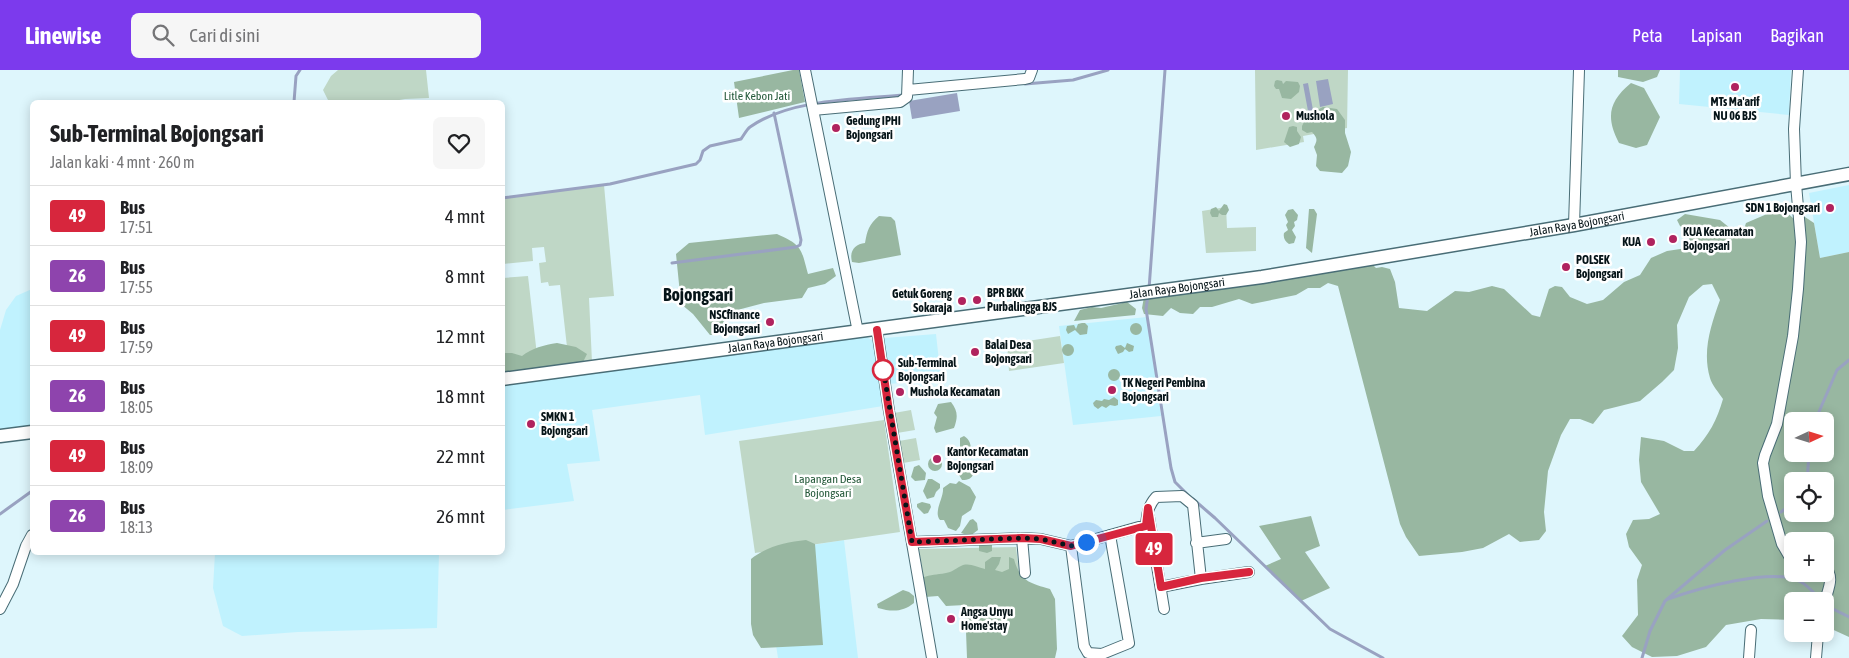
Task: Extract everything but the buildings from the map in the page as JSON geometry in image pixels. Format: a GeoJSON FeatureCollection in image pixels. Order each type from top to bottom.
{"type":"FeatureCollection","features":[{"type":"Feature","properties":{"kind":"main road","name":"Jalan Raya Bojongsari"},"geometry":{"type":"LineString","coordinates":[[505,379],[1262,277],[1574,225],[1849,174]]}},
{"type":"Feature","properties":{"kind":"main road"},"geometry":{"type":"LineString","coordinates":[[0,436],[30,432]]}},
{"type":"Feature","properties":{"kind":"street"},"geometry":{"type":"LineString","coordinates":[[805,70],[858,332]]}},
{"type":"Feature","properties":{"kind":"street"},"geometry":{"type":"LineString","coordinates":[[813,106],[900,102],[907,93],[908,70]]}},
{"type":"Feature","properties":{"kind":"street"},"geometry":{"type":"LineString","coordinates":[[907,93],[1025,79],[1029,78],[1032,70]]}},
{"type":"Feature","properties":{"kind":"street"},"geometry":{"type":"LineString","coordinates":[[1574,225],[1579,70]]}},
{"type":"Feature","properties":{"kind":"street"},"geometry":{"type":"LineString","coordinates":[[1784,547],[1768,496],[1764,463],[1765,455],[1777,424],[1793,336],[1801,242],[1794,129],[1798,70]]}},
{"type":"Feature","properties":{"kind":"street"},"geometry":{"type":"LineString","coordinates":[[877,330],[889,411],[932,658]]}},
{"type":"Feature","properties":{"kind":"street"},"geometry":{"type":"LineString","coordinates":[[912,542],[1022,538],[1041,539],[1071,546],[1146,526],[1148,508],[1156,497],[1182,496],[1193,505],[1201,578]]}},
{"type":"Feature","properties":{"kind":"street"},"geometry":{"type":"LineString","coordinates":[[1148,508],[1164,609]]}},
{"type":"Feature","properties":{"kind":"street"},"geometry":{"type":"LineString","coordinates":[[1071,546],[1084,646],[1088,653],[1102,654],[1129,643],[1110,535]]}},
{"type":"Feature","properties":{"kind":"street"},"geometry":{"type":"LineString","coordinates":[[1022,538],[1025,573]]}},
{"type":"Feature","properties":{"kind":"street"},"geometry":{"type":"LineString","coordinates":[[0,609],[13,584],[30,539]]}},
{"type":"Feature","properties":{"kind":"street"},"geometry":{"type":"LineString","coordinates":[[1196,543],[1226,539]]}},
{"type":"Feature","properties":{"kind":"street"},"geometry":{"type":"LineString","coordinates":[[1161,587],[1201,578],[1249,572]]}},
{"type":"Feature","properties":{"kind":"street"},"geometry":{"type":"LineString","coordinates":[[1749,658],[1752,630]]}},
{"type":"Feature","properties":{"kind":"street"},"geometry":{"type":"LineString","coordinates":[[1816,658],[1817,642]]}},
{"type":"Feature","properties":{"kind":"shaded area","name":"MTs Ma'arif NU 06 BJS"},"geometry":{"type":"Polygon","coordinates":[[[1680,70],[1791,70],[1789,115],[1679,104],[1680,70]]]}},
{"type":"Feature","properties":{"kind":"shaded area"},"geometry":{"type":"Polygon","coordinates":[[[1328,79],[1333,104],[1320,107],[1316,81],[1328,79]]]}},
{"type":"Feature","properties":{"kind":"shaded area"},"geometry":{"type":"Polygon","coordinates":[[[1308,83],[1313,110],[1308,111],[1303,84],[1308,83]]]}},
{"type":"Feature","properties":{"kind":"shaded area"},"geometry":{"type":"Polygon","coordinates":[[[957,93],[960,111],[912,119],[909,101],[957,93]]]}},
{"type":"Feature","properties":{"kind":"shaded area","name":"SDN 1 Bojongsari"},"geometry":{"type":"Polygon","coordinates":[[[1849,185],[1849,252],[1820,258],[1809,193],[1849,185]]]}},
{"type":"Feature","properties":{"kind":"shaded area"},"geometry":{"type":"Polygon","coordinates":[[[30,290],[30,429],[0,433],[0,330],[6,310],[16,296],[30,290]]]}},
{"type":"Feature","properties":{"kind":"shaded area","name":"TK Negeri Pembina Bojongsari"},"geometry":{"type":"Polygon","coordinates":[[[1147,317],[1161,416],[1073,425],[1059,326],[1147,317]]]}},
{"type":"Feature","properties":{"kind":"shaded area"},"geometry":{"type":"Polygon","coordinates":[[[936,334],[941,379],[889,384],[884,338],[936,334]]]}},
{"type":"Feature","properties":{"kind":"shaded area"},"geometry":{"type":"Polygon","coordinates":[[[865,336],[875,342],[883,406],[705,435],[700,395],[592,410],[600,461],[567,464],[574,501],[505,510],[505,384],[865,336]]]}},
{"type":"Feature","properties":{"kind":"shaded area"},"geometry":{"type":"Polygon","coordinates":[[[844,540],[858,658],[778,658],[776,645],[800,547],[844,540]]]}},
{"type":"Feature","properties":{"kind":"shaded area"},"geometry":{"type":"Polygon","coordinates":[[[215,555],[439,555],[437,628],[298,632],[242,636],[223,626],[213,588],[215,555]]]}},
{"type":"Feature","properties":{"kind":"green space"},"geometry":{"type":"Polygon","coordinates":[[[338,70],[426,70],[429,98],[328,100],[323,90],[331,76],[338,70]]]}},
{"type":"Feature","properties":{"kind":"green space","name":"Litle Kebon Jati"},"geometry":{"type":"Polygon","coordinates":[[[799,70],[805,102],[739,118],[734,82],[799,70]]]}},
{"type":"Feature","properties":{"kind":"green space"},"geometry":{"type":"Polygon","coordinates":[[[1255,70],[1348,70],[1347,128],[1303,136],[1304,142],[1256,150],[1255,70]]]}},
{"type":"Feature","properties":{"kind":"green space"},"geometry":{"type":"Polygon","coordinates":[[[1618,70],[1660,70],[1657,77],[1643,82],[1618,77],[1618,70]]]}},
{"type":"Feature","properties":{"kind":"green space"},"geometry":{"type":"Polygon","coordinates":[[[1277,80],[1282,81],[1283,84],[1286,81],[1298,82],[1300,86],[1299,92],[1291,99],[1282,98],[1279,89],[1276,89],[1274,86],[1277,80]]]}},
{"type":"Feature","properties":{"kind":"green space"},"geometry":{"type":"Polygon","coordinates":[[[1631,83],[1644,88],[1660,117],[1647,145],[1636,148],[1619,143],[1611,118],[1611,111],[1618,97],[1631,83]]]}},
{"type":"Feature","properties":{"kind":"green space"},"geometry":{"type":"Polygon","coordinates":[[[1323,107],[1337,109],[1345,120],[1345,133],[1351,152],[1348,166],[1342,173],[1320,171],[1316,166],[1317,155],[1314,147],[1316,137],[1312,132],[1307,133],[1302,130],[1305,120],[1310,120],[1311,113],[1323,107]]]}},
{"type":"Feature","properties":{"kind":"green space"},"geometry":{"type":"Polygon","coordinates":[[[1289,127],[1297,127],[1301,137],[1299,144],[1290,147],[1284,142],[1289,127]]]}},
{"type":"Feature","properties":{"kind":"green space"},"geometry":{"type":"Polygon","coordinates":[[[604,185],[614,296],[589,298],[592,362],[582,364],[567,347],[560,285],[549,286],[548,282],[541,283],[539,263],[546,262],[544,247],[532,248],[533,261],[505,264],[505,198],[604,185]]]}},
{"type":"Feature","properties":{"kind":"green space"},"geometry":{"type":"Polygon","coordinates":[[[1224,204],[1227,205],[1229,210],[1226,215],[1219,213],[1218,217],[1212,217],[1211,209],[1216,207],[1219,211],[1224,204]]]}},
{"type":"Feature","properties":{"kind":"green space"},"geometry":{"type":"Polygon","coordinates":[[[1226,207],[1227,228],[1256,227],[1256,251],[1206,253],[1202,211],[1226,207]]]}},
{"type":"Feature","properties":{"kind":"green space"},"geometry":{"type":"Polygon","coordinates":[[[1775,208],[1782,208],[1794,219],[1805,217],[1814,223],[1820,258],[1849,252],[1849,637],[1834,630],[1834,592],[1784,592],[1784,620],[1761,619],[1726,625],[1706,647],[1677,656],[1652,657],[1632,647],[1622,636],[1638,615],[1637,580],[1642,565],[1629,547],[1626,534],[1633,520],[1649,519],[1660,514],[1641,482],[1639,460],[1641,437],[1664,441],[1684,451],[1694,451],[1712,427],[1723,399],[1711,381],[1707,358],[1709,338],[1720,300],[1712,284],[1703,285],[1689,297],[1677,325],[1678,348],[1674,370],[1662,382],[1640,401],[1604,410],[1593,424],[1580,419],[1570,419],[1561,435],[1548,471],[1544,512],[1546,531],[1539,540],[1520,542],[1509,534],[1483,548],[1419,556],[1400,524],[1338,286],[1328,283],[1320,288],[1308,288],[1296,295],[1252,304],[1239,299],[1212,307],[1200,307],[1193,314],[1180,313],[1171,308],[1163,316],[1144,314],[1142,308],[1144,297],[1371,263],[1376,268],[1390,269],[1395,282],[1399,308],[1427,311],[1455,291],[1469,292],[1492,286],[1504,289],[1532,315],[1540,317],[1549,289],[1555,286],[1562,287],[1570,297],[1587,304],[1603,300],[1624,282],[1640,275],[1651,258],[1667,251],[1687,248],[1690,242],[1687,230],[1680,226],[1677,220],[1685,214],[1720,220],[1735,232],[1740,233],[1746,223],[1767,214],[1775,208]]]}},
{"type":"Feature","properties":{"kind":"green space"},"geometry":{"type":"Polygon","coordinates":[[[1293,209],[1298,215],[1292,230],[1296,237],[1294,243],[1289,244],[1285,241],[1284,236],[1284,233],[1288,230],[1286,225],[1288,222],[1285,215],[1288,210],[1293,209]]]}},
{"type":"Feature","properties":{"kind":"green space"},"geometry":{"type":"Polygon","coordinates":[[[1309,209],[1314,209],[1317,214],[1312,253],[1306,248],[1309,209]]]}},
{"type":"Feature","properties":{"kind":"green space"},"geometry":{"type":"Polygon","coordinates":[[[879,216],[891,217],[895,221],[901,255],[859,263],[852,262],[852,251],[858,245],[865,243],[869,228],[879,216]]]}},
{"type":"Feature","properties":{"kind":"green space"},"geometry":{"type":"Polygon","coordinates":[[[777,234],[791,241],[799,248],[808,274],[833,268],[836,276],[825,284],[808,288],[802,298],[764,303],[726,313],[720,335],[710,335],[693,314],[681,304],[676,254],[689,243],[777,234]]]}},
{"type":"Feature","properties":{"kind":"green space"},"geometry":{"type":"Polygon","coordinates":[[[528,276],[538,364],[505,370],[505,278],[528,276]]]}},
{"type":"Feature","properties":{"kind":"green space"},"geometry":{"type":"Polygon","coordinates":[[[1127,302],[1136,309],[1135,315],[1074,321],[1080,310],[1092,307],[1101,308],[1127,302]]]}},
{"type":"Feature","properties":{"kind":"green space"},"geometry":{"type":"Polygon","coordinates":[[[1082,323],[1088,326],[1087,334],[1080,335],[1075,330],[1068,334],[1067,326],[1074,325],[1076,329],[1078,324],[1082,323]]]}},
{"type":"Feature","properties":{"kind":"green space"},"geometry":{"type":"Polygon","coordinates":[[[1138,323],[1141,324],[1141,334],[1134,335],[1131,334],[1130,327],[1131,324],[1138,323]]]}},
{"type":"Feature","properties":{"kind":"green space"},"geometry":{"type":"Polygon","coordinates":[[[1060,336],[1064,363],[1009,371],[1007,344],[1060,336]]]}},
{"type":"Feature","properties":{"kind":"green space"},"geometry":{"type":"Polygon","coordinates":[[[557,343],[576,347],[587,354],[582,364],[505,374],[505,353],[522,356],[538,347],[557,343]]]}},
{"type":"Feature","properties":{"kind":"green space"},"geometry":{"type":"Polygon","coordinates":[[[1127,343],[1134,346],[1133,351],[1129,352],[1125,349],[1118,354],[1116,346],[1121,345],[1125,348],[1127,343]]]}},
{"type":"Feature","properties":{"kind":"green space"},"geometry":{"type":"Polygon","coordinates":[[[1070,344],[1073,345],[1073,355],[1066,356],[1063,355],[1062,348],[1063,345],[1070,344]]]}},
{"type":"Feature","properties":{"kind":"green space"},"geometry":{"type":"Polygon","coordinates":[[[1116,369],[1119,370],[1119,380],[1112,381],[1109,380],[1108,373],[1109,370],[1116,369]]]}},
{"type":"Feature","properties":{"kind":"green space"},"geometry":{"type":"Polygon","coordinates":[[[1114,397],[1118,400],[1118,405],[1110,405],[1106,408],[1102,406],[1098,409],[1094,406],[1093,403],[1096,400],[1109,400],[1114,397]]]}},
{"type":"Feature","properties":{"kind":"green space"},"geometry":{"type":"Polygon","coordinates":[[[951,402],[957,414],[954,428],[936,433],[934,428],[937,417],[934,413],[938,404],[951,402]]]}},
{"type":"Feature","properties":{"kind":"green space"},"geometry":{"type":"Polygon","coordinates":[[[911,410],[915,430],[897,433],[894,413],[911,410]]]}},
{"type":"Feature","properties":{"kind":"green space","name":"Lapangan Desa Bojongsari"},"geometry":{"type":"Polygon","coordinates":[[[884,420],[900,532],[755,553],[739,441],[884,420]]]}},
{"type":"Feature","properties":{"kind":"green space"},"geometry":{"type":"Polygon","coordinates":[[[964,436],[970,444],[971,452],[968,454],[960,450],[960,438],[964,436]]]}},
{"type":"Feature","properties":{"kind":"green space"},"geometry":{"type":"Polygon","coordinates":[[[916,438],[920,460],[903,463],[899,441],[916,438]]]}},
{"type":"Feature","properties":{"kind":"green space"},"geometry":{"type":"Polygon","coordinates":[[[935,457],[940,459],[942,464],[940,469],[935,471],[930,469],[928,464],[930,459],[935,457]]]}},
{"type":"Feature","properties":{"kind":"green space"},"geometry":{"type":"Polygon","coordinates":[[[963,461],[972,466],[974,473],[971,478],[962,480],[959,475],[958,466],[963,461]]]}},
{"type":"Feature","properties":{"kind":"green space"},"geometry":{"type":"Polygon","coordinates":[[[919,465],[926,473],[925,480],[915,481],[911,477],[914,467],[919,465]]]}},
{"type":"Feature","properties":{"kind":"green space"},"geometry":{"type":"Polygon","coordinates":[[[928,479],[932,479],[940,484],[940,488],[934,497],[927,499],[923,491],[928,479]]]}},
{"type":"Feature","properties":{"kind":"green space"},"geometry":{"type":"Polygon","coordinates":[[[959,481],[970,487],[976,497],[971,510],[962,516],[960,526],[956,531],[948,528],[944,520],[940,520],[938,509],[943,488],[950,483],[956,484],[959,481]]]}},
{"type":"Feature","properties":{"kind":"green space"},"geometry":{"type":"Polygon","coordinates":[[[922,502],[930,504],[931,507],[928,513],[924,514],[917,507],[917,504],[922,502]]]}},
{"type":"Feature","properties":{"kind":"green space"},"geometry":{"type":"Polygon","coordinates":[[[1311,516],[1320,546],[1305,552],[1330,588],[1301,601],[1265,566],[1281,559],[1259,526],[1311,516]]]}},
{"type":"Feature","properties":{"kind":"green space"},"geometry":{"type":"Polygon","coordinates":[[[973,519],[977,523],[978,530],[970,536],[961,533],[970,520],[973,519]]]}},
{"type":"Feature","properties":{"kind":"green space"},"geometry":{"type":"Polygon","coordinates":[[[806,540],[815,544],[823,645],[761,648],[753,635],[751,624],[751,559],[777,545],[806,540]]]}},
{"type":"Feature","properties":{"kind":"green space"},"geometry":{"type":"Polygon","coordinates":[[[979,544],[992,544],[992,551],[987,553],[979,551],[979,544]]]}},
{"type":"Feature","properties":{"kind":"green space"},"geometry":{"type":"Polygon","coordinates":[[[1016,547],[1019,572],[925,587],[919,549],[1016,547]]]}},
{"type":"Feature","properties":{"kind":"green space"},"geometry":{"type":"Polygon","coordinates":[[[992,557],[1001,557],[995,570],[1002,572],[1009,569],[1009,557],[1014,559],[1022,577],[1031,583],[1050,589],[1055,599],[1057,649],[1055,658],[967,658],[965,605],[946,606],[938,596],[925,597],[921,578],[948,573],[964,565],[973,565],[985,569],[985,562],[992,557]]]}},
{"type":"Feature","properties":{"kind":"green space"},"geometry":{"type":"Polygon","coordinates":[[[903,590],[914,596],[914,603],[906,608],[897,610],[878,608],[877,604],[903,590]]]}},
{"type":"Feature","properties":{"kind":"waterway"},"geometry":{"type":"LineString","coordinates":[[294,100],[296,76],[300,70]]}},
{"type":"Feature","properties":{"kind":"waterway"},"geometry":{"type":"LineString","coordinates":[[1025,84],[1073,80],[1108,70]]}},
{"type":"Feature","properties":{"kind":"waterway"},"geometry":{"type":"LineString","coordinates":[[1149,289],[1165,70]]}},
{"type":"Feature","properties":{"kind":"waterway"},"geometry":{"type":"LineString","coordinates":[[505,198],[610,184],[696,164],[700,160],[703,151],[710,146],[741,139],[750,127],[784,111],[824,102],[904,95]]}},
{"type":"Feature","properties":{"kind":"waterway"},"geometry":{"type":"LineString","coordinates":[[672,263],[800,245],[801,240],[774,113]]}},
{"type":"Feature","properties":{"kind":"waterway"},"geometry":{"type":"LineString","coordinates":[[1148,295],[1146,309],[1171,468],[1175,482],[1187,494]]}},
{"type":"Feature","properties":{"kind":"waterway"},"geometry":{"type":"LineString","coordinates":[[1819,412],[1837,370],[1849,360]]}},
{"type":"Feature","properties":{"kind":"waterway"},"geometry":{"type":"LineString","coordinates":[[1808,462],[1808,472]]}},
{"type":"Feature","properties":{"kind":"waterway"},"geometry":{"type":"LineString","coordinates":[[0,514],[30,492]]}},
{"type":"Feature","properties":{"kind":"waterway"},"geometry":{"type":"LineString","coordinates":[[1193,499],[1330,629],[1383,658]]}},
{"type":"Feature","properties":{"kind":"waterway"},"geometry":{"type":"LineString","coordinates":[[1642,658],[1650,631],[1665,601],[1725,550],[1767,521]]}},
{"type":"Feature","properties":{"kind":"waterway"},"geometry":{"type":"LineString","coordinates":[[1668,599],[1735,581],[1773,577],[1789,578],[1801,582],[1813,592]]}},
{"type":"Feature","properties":{"kind":"waterway"},"geometry":{"type":"LineString","coordinates":[[1834,610],[1849,617]]}},
{"type":"Feature","properties":{"kind":"bus line","name":"49"},"geometry":{"type":"LineString","coordinates":[[877,330],[912,542],[1022,538],[1041,539],[1071,546],[1146,526],[1148,508],[1161,587],[1201,578],[1249,572]]}},
{"type":"Feature","properties":{"kind":"place","name":"MTs Ma'arif NU 06 BJS"},"geometry":{"type":"Point","coordinates":[1735,87]}},
{"type":"Feature","properties":{"kind":"place","name":"Mushola"},"geometry":{"type":"Point","coordinates":[1286,116]}},
{"type":"Feature","properties":{"kind":"place","name":"Gedung IPHI Bojongsari"},"geometry":{"type":"Point","coordinates":[836,128]}},
{"type":"Feature","properties":{"kind":"place","name":"SDN 1 Bojongsari"},"geometry":{"type":"Point","coordinates":[1830,208]}},
{"type":"Feature","properties":{"kind":"place","name":"KUA Kecamatan Bojongsari"},"geometry":{"type":"Point","coordinates":[1673,239]}},
{"type":"Feature","properties":{"kind":"place","name":"KUA"},"geometry":{"type":"Point","coordinates":[1651,242]}},
{"type":"Feature","properties":{"kind":"place","name":"POLSEK Bojongsari"},"geometry":{"type":"Point","coordinates":[1566,267]}},
{"type":"Feature","properties":{"kind":"place","name":"BPR BKK Purbalingga BJS"},"geometry":{"type":"Point","coordinates":[977,300]}},
{"type":"Feature","properties":{"kind":"place","name":"Getuk Goreng Sokaraja"},"geometry":{"type":"Point","coordinates":[962,301]}},
{"type":"Feature","properties":{"kind":"place","name":"NSCfinance Bojongsari"},"geometry":{"type":"Point","coordinates":[770,322]}},
{"type":"Feature","properties":{"kind":"place","name":"Balai Desa Bojongsari"},"geometry":{"type":"Point","coordinates":[975,352]}},
{"type":"Feature","properties":{"kind":"place","name":"Sub-Terminal Bojongsari"},"geometry":{"type":"Point","coordinates":[883,370]}},
{"type":"Feature","properties":{"kind":"place","name":"TK Negeri Pembina Bojongsari"},"geometry":{"type":"Point","coordinates":[1112,390]}},
{"type":"Feature","properties":{"kind":"place","name":"Mushola Kecamatan"},"geometry":{"type":"Point","coordinates":[900,392]}},
{"type":"Feature","properties":{"kind":"place","name":"SMKN 1 Bojongsari"},"geometry":{"type":"Point","coordinates":[531,424]}},
{"type":"Feature","properties":{"kind":"place","name":"Kantor Kecamatan Bojongsari"},"geometry":{"type":"Point","coordinates":[937,459]}},
{"type":"Feature","properties":{"kind":"place","name":"Angsa Unyu Home'stay"},"geometry":{"type":"Point","coordinates":[951,619]}},
{"type":"Feature","properties":{"kind":"district","name":"Bojongsari"},"geometry":{"type":"Point","coordinates":[698,295]}},
{"type":"Feature","properties":{"kind":"route"},"geometry":{"type":"LineString","coordinates":[[883,370],[882,362],[912,542],[1022,538],[1041,539],[1071,546],[1086,542]]}}]}
